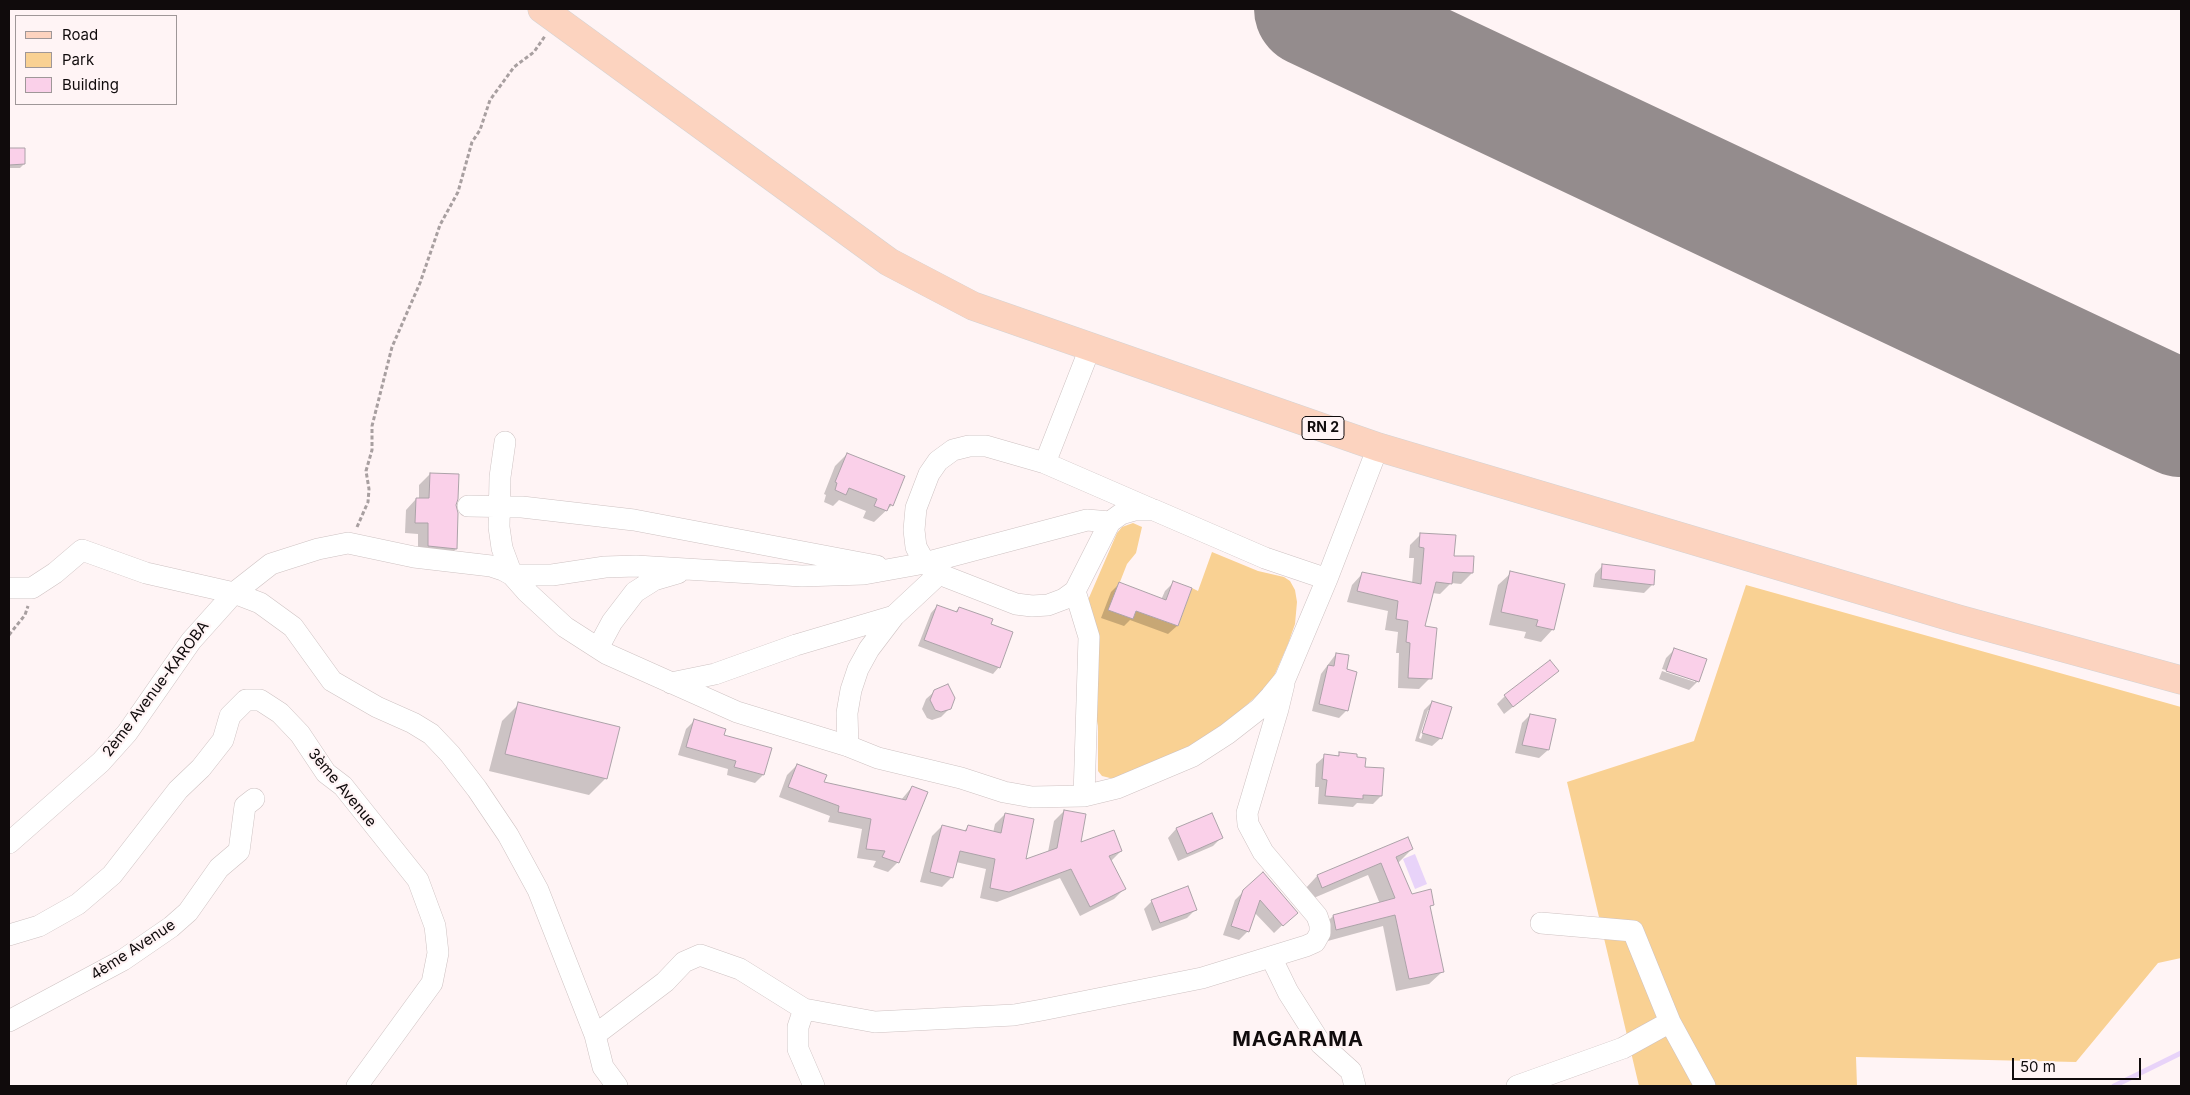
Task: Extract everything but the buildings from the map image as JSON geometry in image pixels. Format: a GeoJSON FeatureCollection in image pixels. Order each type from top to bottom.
{"type":"FeatureCollection","features":[{"type":"Feature","properties":{"kind":"main road","name":"RN 2"},"geometry":{"type":"LineString","coordinates":[[548,13],[889,262],[973,306],[1378,447],[1939,613],[2181,680]]}},
{"type":"Feature","properties":{"kind":"street"},"geometry":{"type":"LineString","coordinates":[[1045,464],[1090,348]]}},
{"type":"Feature","properties":{"kind":"street"},"geometry":{"type":"LineString","coordinates":[[505,442],[498,506],[502,548],[512,575],[527,592],[565,627],[598,648],[737,712],[848,746],[878,758],[961,778],[1004,792],[1032,797],[1084,796],[1117,788],[1193,756],[1259,709],[1285,678]]}},
{"type":"Feature","properties":{"kind":"street"},"geometry":{"type":"LineString","coordinates":[[1154,510],[1135,510],[1120,514],[1110,522],[1075,591],[1064,599],[1048,604],[1032,606],[1016,604],[932,568],[916,547],[914,530],[916,508],[929,474],[938,461],[953,450],[969,446],[986,446],[1045,464],[1154,510],[1265,558],[1328,579]]}},
{"type":"Feature","properties":{"kind":"street"},"geometry":{"type":"LineString","coordinates":[[595,1035],[665,982],[684,962],[700,955],[740,969],[804,1009],[875,1022],[1014,1015],[1202,978],[1315,942],[1320,933],[1317,916],[1263,852],[1248,824],[1247,812],[1278,709],[1285,678],[1328,579],[1378,447]]}},
{"type":"Feature","properties":{"kind":"street"},"geometry":{"type":"LineString","coordinates":[[468,506],[498,506],[634,520],[892,570]]}},
{"type":"Feature","properties":{"kind":"street"},"geometry":{"type":"LineString","coordinates":[[348,543],[414,557],[491,566],[512,575],[552,575],[620,566],[831,576],[932,568],[1087,520],[1110,522]]}},
{"type":"Feature","properties":{"kind":"street"},"geometry":{"type":"LineString","coordinates":[[892,570],[908,549],[914,530]]}},
{"type":"Feature","properties":{"kind":"street","name":"2ème Avenue-KAROBA"},"geometry":{"type":"LineString","coordinates":[[9,843],[101,762],[127,733],[192,641],[234,593],[271,564],[318,549],[348,543]]}},
{"type":"Feature","properties":{"kind":"street"},"geometry":{"type":"LineString","coordinates":[[9,588],[32,588],[55,573],[82,550],[146,573],[234,593],[260,603],[293,627],[332,681],[377,707],[419,726],[431,734],[450,754],[508,835],[538,890],[595,1035],[603,1067],[617,1086]]}},
{"type":"Feature","properties":{"kind":"street"},"geometry":{"type":"LineString","coordinates":[[848,746],[847,713],[851,690],[858,669],[869,649],[932,568]]}},
{"type":"Feature","properties":{"kind":"street"},"geometry":{"type":"LineString","coordinates":[[598,648],[612,622],[635,592],[654,580],[695,570]]}},
{"type":"Feature","properties":{"kind":"street"},"geometry":{"type":"LineString","coordinates":[[1075,591],[1089,637],[1084,796]]}},
{"type":"Feature","properties":{"kind":"street"},"geometry":{"type":"LineString","coordinates":[[671,683],[715,674],[796,645],[894,616]]}},
{"type":"Feature","properties":{"kind":"street","name":"3ème Avenue"},"geometry":{"type":"LineString","coordinates":[[9,935],[38,926],[78,904],[112,875],[178,790],[202,768],[223,740],[230,716],[246,700],[260,700],[280,713],[300,734],[326,773],[343,786],[418,880],[435,926],[438,953],[432,984],[357,1086]]}},
{"type":"Feature","properties":{"kind":"street","name":"4ème Avenue"},"geometry":{"type":"LineString","coordinates":[[9,1021],[123,960],[182,917],[219,868],[239,851],[245,806],[254,799]]}},
{"type":"Feature","properties":{"kind":"street"},"geometry":{"type":"LineString","coordinates":[[1541,923],[1633,930],[1670,1022],[1705,1086]]}},
{"type":"Feature","properties":{"kind":"street"},"geometry":{"type":"LineString","coordinates":[[1271,957],[1288,992],[1321,1044],[1351,1070],[1355,1086]]}},
{"type":"Feature","properties":{"kind":"street"},"geometry":{"type":"LineString","coordinates":[[804,1009],[798,1027],[798,1043],[814,1086]]}},
{"type":"Feature","properties":{"kind":"street"},"geometry":{"type":"LineString","coordinates":[[1517,1086],[1623,1048],[1670,1022]]}},
{"type":"Feature","properties":{"kind":"path"},"geometry":{"type":"LineString","coordinates":[[348,543],[368,502],[369,488],[366,471],[372,450],[372,426],[392,347],[420,283],[440,225],[458,192],[472,142],[480,130],[490,100],[514,67],[541,44],[548,13]]}},
{"type":"Feature","properties":{"kind":"path"},"geometry":{"type":"LineString","coordinates":[[9,635],[25,614],[32,588]]}},
{"type":"Feature","properties":{"kind":"green space"},"geometry":{"type":"Polygon","coordinates":[[[1133,523],[1142,527],[1136,553],[1127,564],[1109,610],[1133,619],[1136,611],[1178,626],[1192,588],[1198,591],[1212,552],[1258,571],[1284,577],[1290,581],[1295,590],[1297,602],[1295,624],[1271,683],[1211,737],[1123,778],[1110,778],[1102,776],[1098,771],[1098,726],[1092,696],[1088,600],[1117,533],[1122,527],[1133,523]]]}},
{"type":"Feature","properties":{"kind":"green space"},"geometry":{"type":"Polygon","coordinates":[[[1746,585],[2181,707],[2181,958],[2158,963],[2076,1062],[1856,1057],[1857,1086],[1639,1086],[1567,782],[1694,741],[1746,585]]]}},
{"type":"Feature","properties":{"kind":"shaded area"},"geometry":{"type":"Polygon","coordinates":[[[1415,854],[1427,884],[1415,889],[1403,859],[1415,854]]]}},
{"type":"Feature","properties":{"kind":"waterway"},"geometry":{"type":"LineString","coordinates":[[2114,1086],[2181,1053]]}},
{"type":"Feature","properties":{"kind":"runway"},"geometry":{"type":"LineString","coordinates":[[1312,9],[2181,419]]}},
{"type":"Feature","properties":{"kind":"district","name":"MAGARAMA"},"geometry":{"type":"Point","coordinates":[1298,1040]}}]}
